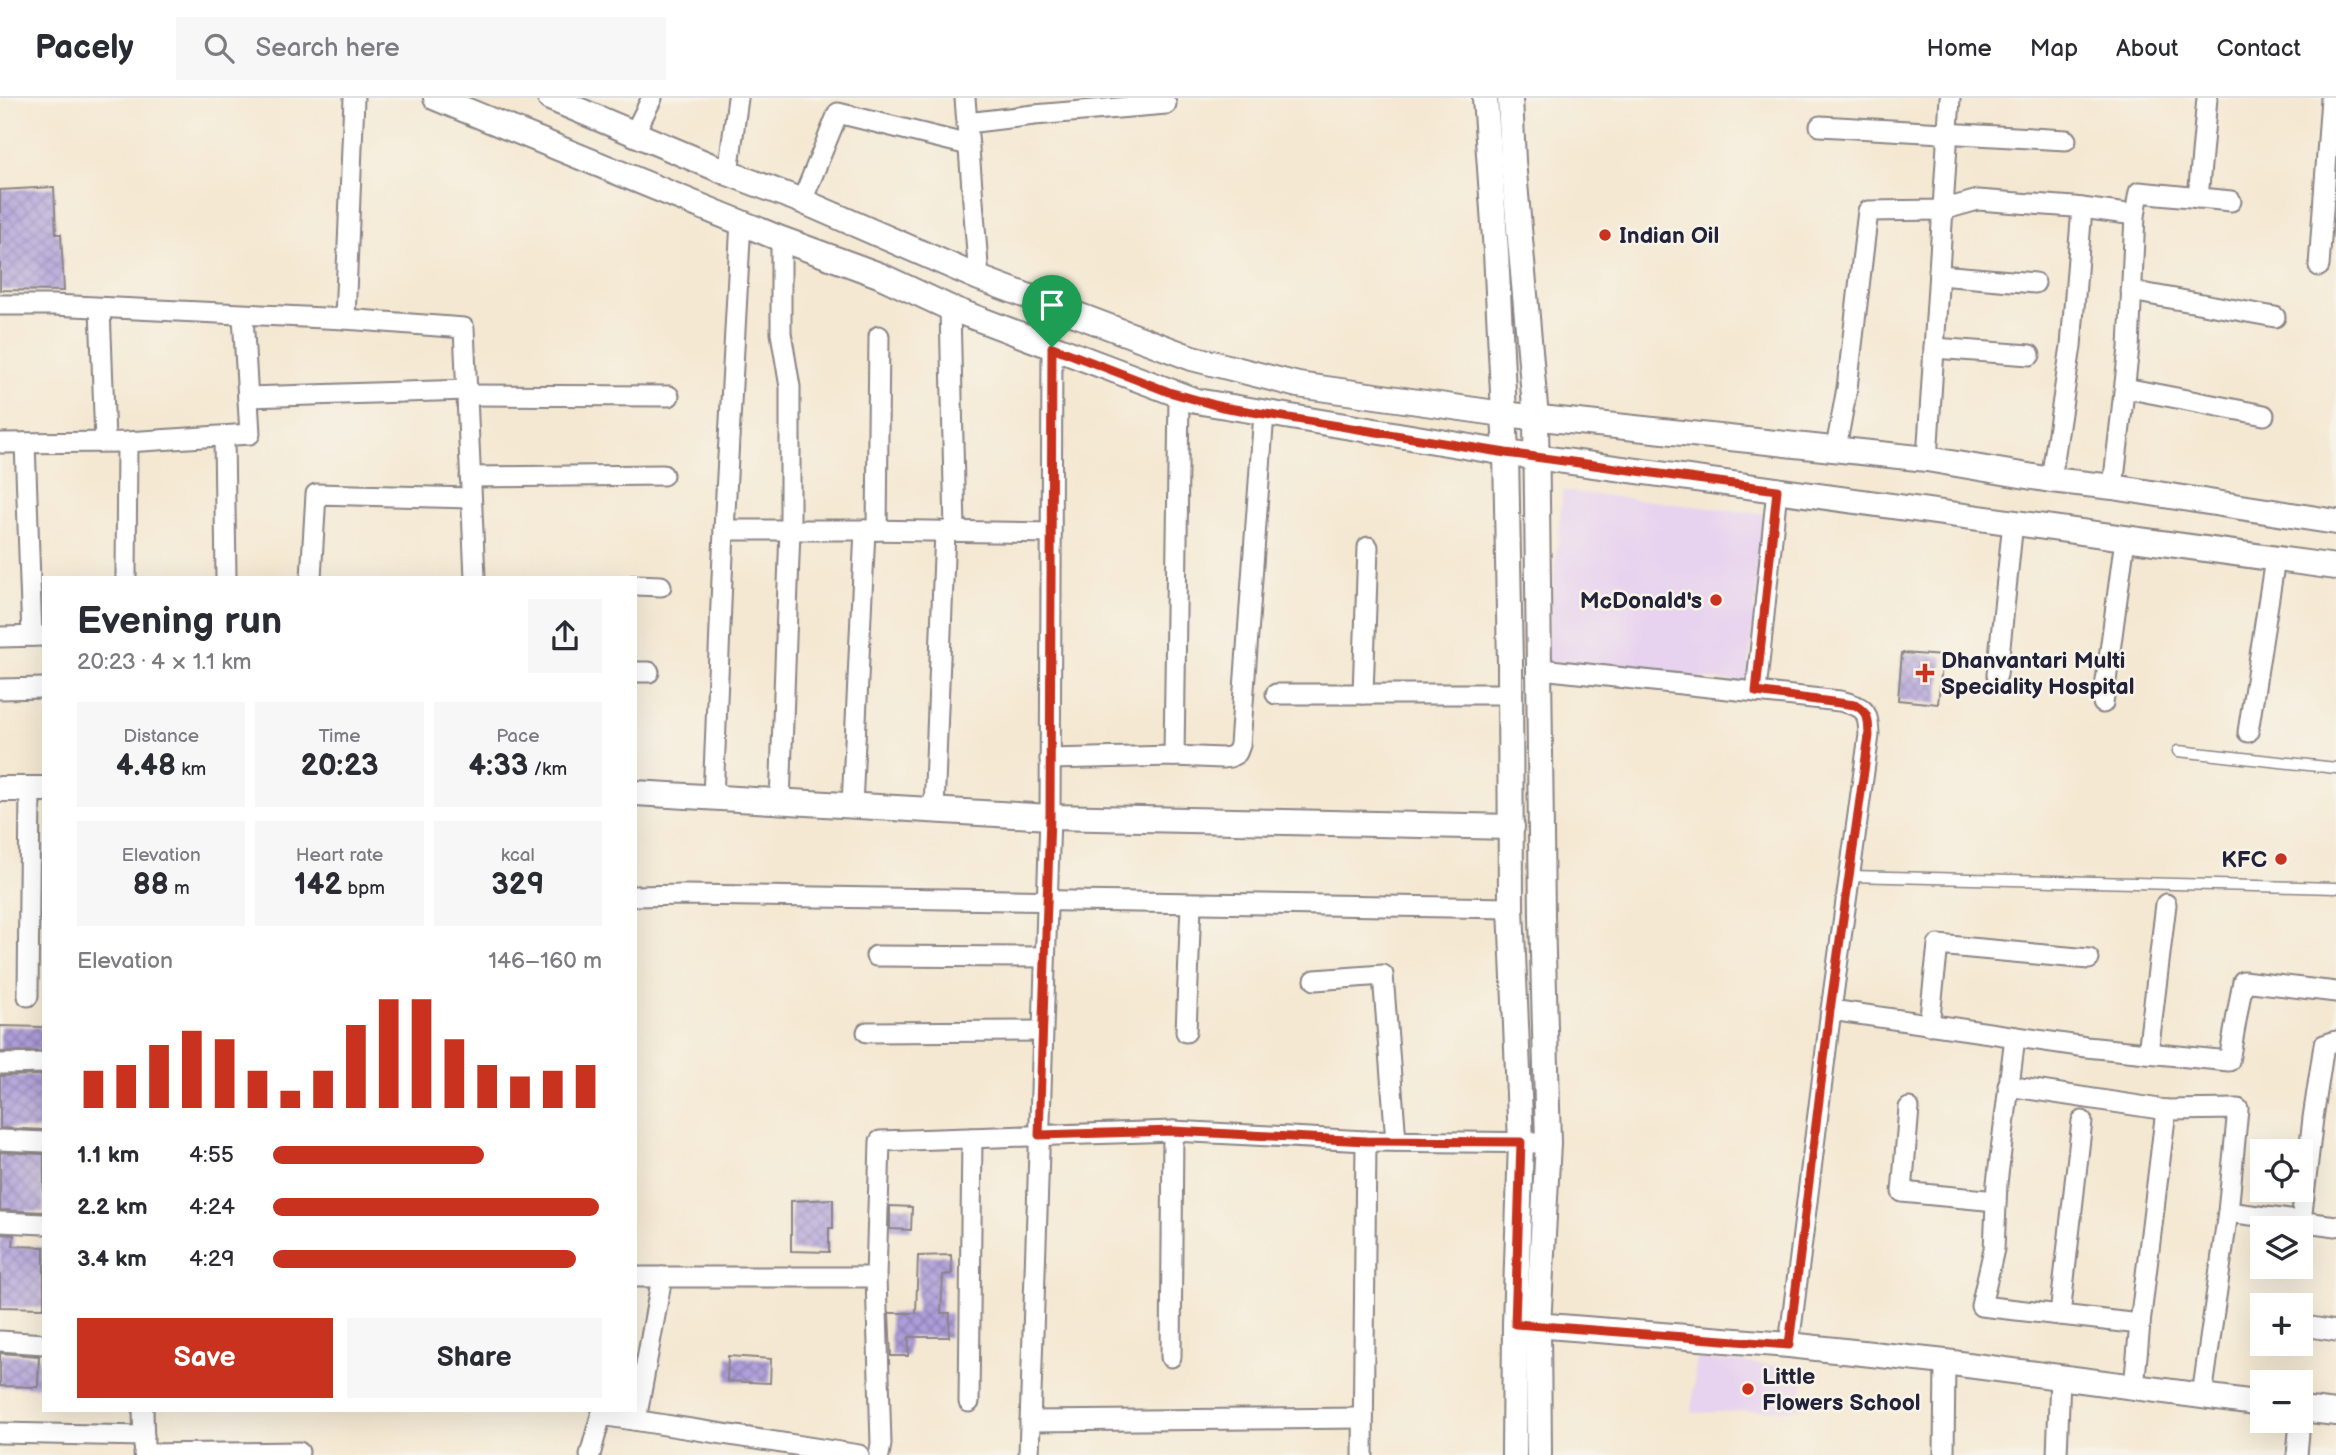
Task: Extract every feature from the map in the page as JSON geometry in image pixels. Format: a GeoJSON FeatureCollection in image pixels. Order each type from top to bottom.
{"type":"FeatureCollection","features":[{"type":"Feature","properties":{"kind":"street"},"geometry":{"type":"LineString","coordinates":[[345,319],[354,98]]}},
{"type":"Feature","properties":{"kind":"street"},"geometry":{"type":"LineString","coordinates":[[436,98],[781,239],[879,275],[950,308],[1179,396],[1222,407],[1506,453],[2336,567]]}},
{"type":"Feature","properties":{"kind":"street"},"geometry":{"type":"LineString","coordinates":[[550,98],[802,201],[979,278],[1192,358],[1298,385],[1536,418],[1927,459],[2336,522]]}},
{"type":"Feature","properties":{"kind":"street"},"geometry":{"type":"LineString","coordinates":[[635,132],[652,98]]}},
{"type":"Feature","properties":{"kind":"street"},"geometry":{"type":"LineString","coordinates":[[728,173],[738,98]]}},
{"type":"Feature","properties":{"kind":"street"},"geometry":{"type":"LineString","coordinates":[[965,98],[979,278]]}},
{"type":"Feature","properties":{"kind":"street"},"geometry":{"type":"LineString","coordinates":[[1485,98],[1506,453],[1511,694],[1511,908],[1526,1325],[1539,1455]]}},
{"type":"Feature","properties":{"kind":"street"},"geometry":{"type":"LineString","coordinates":[[1510,98],[1513,161],[1536,418],[1542,916],[1548,1143],[1526,1325],[1514,1455]]}},
{"type":"Feature","properties":{"kind":"street"},"geometry":{"type":"LineString","coordinates":[[1927,459],[1950,98]]}},
{"type":"Feature","properties":{"kind":"street"},"geometry":{"type":"LineString","coordinates":[[2198,198],[2207,98]]}},
{"type":"Feature","properties":{"kind":"street"},"geometry":{"type":"LineString","coordinates":[[2319,266],[2331,98]]}},
{"type":"Feature","properties":{"kind":"street"},"geometry":{"type":"LineString","coordinates":[[967,123],[1166,104]]}},
{"type":"Feature","properties":{"kind":"street"},"geometry":{"type":"LineString","coordinates":[[802,201],[838,113],[969,145]]}},
{"type":"Feature","properties":{"kind":"street"},"geometry":{"type":"LineString","coordinates":[[1820,126],[2066,140]]}},
{"type":"Feature","properties":{"kind":"street"},"geometry":{"type":"LineString","coordinates":[[2113,487],[2125,388],[2135,215],[2139,192],[2231,201]]}},
{"type":"Feature","properties":{"kind":"street"},"geometry":{"type":"LineString","coordinates":[[1836,448],[1847,388],[1868,211],[1942,210],[1978,200],[2135,215]]}},
{"type":"Feature","properties":{"kind":"street"},"geometry":{"type":"LineString","coordinates":[[2050,480],[2071,346],[2082,208]]}},
{"type":"Feature","properties":{"kind":"street"},"geometry":{"type":"LineString","coordinates":[[713,798],[741,221]]}},
{"type":"Feature","properties":{"kind":"street"},"geometry":{"type":"LineString","coordinates":[[780,802],[790,530],[790,387],[781,333],[781,239]]}},
{"type":"Feature","properties":{"kind":"street"},"geometry":{"type":"LineString","coordinates":[[1939,275],[2035,283]]}},
{"type":"Feature","properties":{"kind":"street"},"geometry":{"type":"LineString","coordinates":[[2132,292],[2275,317]]}},
{"type":"Feature","properties":{"kind":"street"},"geometry":{"type":"LineString","coordinates":[[0,305],[345,319],[464,328],[475,576]]}},
{"type":"Feature","properties":{"kind":"street"},"geometry":{"type":"LineString","coordinates":[[100,308],[105,441]]}},
{"type":"Feature","properties":{"kind":"street"},"geometry":{"type":"LineString","coordinates":[[934,810],[950,531],[950,308]]}},
{"type":"Feature","properties":{"kind":"street"},"geometry":{"type":"LineString","coordinates":[[0,443],[127,442],[250,434],[243,316]]}},
{"type":"Feature","properties":{"kind":"street"},"geometry":{"type":"LineString","coordinates":[[852,806],[871,530],[878,336]]}},
{"type":"Feature","properties":{"kind":"street"},"geometry":{"type":"LineString","coordinates":[[1029,1455],[1050,817],[1052,347]]}},
{"type":"Feature","properties":{"kind":"street"},"geometry":{"type":"LineString","coordinates":[[1934,348],[2030,355]]}},
{"type":"Feature","properties":{"kind":"street"},"geometry":{"type":"LineString","coordinates":[[2125,388],[2264,415]]}},
{"type":"Feature","properties":{"kind":"street"},"geometry":{"type":"LineString","coordinates":[[248,397],[467,393],[669,396]]}},
{"type":"Feature","properties":{"kind":"street"},"geometry":{"type":"LineString","coordinates":[[1174,756],[1179,396]]}},
{"type":"Feature","properties":{"kind":"street"},"geometry":{"type":"LineString","coordinates":[[1050,759],[1230,757],[1237,752],[1240,745],[1264,413]]}},
{"type":"Feature","properties":{"kind":"street"},"geometry":{"type":"LineString","coordinates":[[224,436],[226,576]]}},
{"type":"Feature","properties":{"kind":"street"},"geometry":{"type":"LineString","coordinates":[[126,576],[127,442]]}},
{"type":"Feature","properties":{"kind":"street"},"geometry":{"type":"LineString","coordinates":[[0,637],[38,636],[25,443]]}},
{"type":"Feature","properties":{"kind":"street"},"geometry":{"type":"LineString","coordinates":[[470,477],[663,475]]}},
{"type":"Feature","properties":{"kind":"street"},"geometry":{"type":"LineString","coordinates":[[1756,692],[1777,490]]}},
{"type":"Feature","properties":{"kind":"street"},"geometry":{"type":"LineString","coordinates":[[312,576],[316,494],[471,498]]}},
{"type":"Feature","properties":{"kind":"street"},"geometry":{"type":"LineString","coordinates":[[1997,675],[2013,522]]}},
{"type":"Feature","properties":{"kind":"street"},"geometry":{"type":"LineString","coordinates":[[724,530],[1051,533]]}},
{"type":"Feature","properties":{"kind":"street"},"geometry":{"type":"LineString","coordinates":[[2103,703],[2125,539]]}},
{"type":"Feature","properties":{"kind":"street"},"geometry":{"type":"LineString","coordinates":[[1363,694],[1368,547]]}},
{"type":"Feature","properties":{"kind":"street"},"geometry":{"type":"LineString","coordinates":[[2248,732],[2275,559]]}},
{"type":"Feature","properties":{"kind":"street"},"geometry":{"type":"LineString","coordinates":[[637,585],[661,586]]}},
{"type":"Feature","properties":{"kind":"street"},"geometry":{"type":"LineString","coordinates":[[1541,669],[1840,701],[1865,710],[1869,736],[1830,1010],[1789,1345]]}},
{"type":"Feature","properties":{"kind":"street"},"geometry":{"type":"LineString","coordinates":[[0,689],[42,688]]}},
{"type":"Feature","properties":{"kind":"street"},"geometry":{"type":"LineString","coordinates":[[1276,694],[1511,694]]}},
{"type":"Feature","properties":{"kind":"street"},"geometry":{"type":"LineString","coordinates":[[0,789],[37,789],[28,996]]}},
{"type":"Feature","properties":{"kind":"street"},"geometry":{"type":"LineString","coordinates":[[637,793],[1050,817],[1512,827]]}},
{"type":"Feature","properties":{"kind":"street"},"geometry":{"type":"LineString","coordinates":[[637,897],[685,895],[1511,908]]}},
{"type":"Feature","properties":{"kind":"street"},"geometry":{"type":"LineString","coordinates":[[1186,1032],[1191,904]]}},
{"type":"Feature","properties":{"kind":"street"},"geometry":{"type":"LineString","coordinates":[[2148,1053],[2166,904]]}},
{"type":"Feature","properties":{"kind":"street"},"geometry":{"type":"LineString","coordinates":[[1929,1025],[1938,945],[2089,959]]}},
{"type":"Feature","properties":{"kind":"street"},"geometry":{"type":"LineString","coordinates":[[876,956],[1045,957]]}},
{"type":"Feature","properties":{"kind":"street"},"geometry":{"type":"LineString","coordinates":[[1315,979],[1384,975],[1396,1141]]}},
{"type":"Feature","properties":{"kind":"street"},"geometry":{"type":"LineString","coordinates":[[1830,1010],[2015,1037],[2229,1061],[2243,981],[2336,992]]}},
{"type":"Feature","properties":{"kind":"street"},"geometry":{"type":"LineString","coordinates":[[867,1032],[1042,1031]]}},
{"type":"Feature","properties":{"kind":"street"},"geometry":{"type":"LineString","coordinates":[[2015,1037],[1996,1201],[1994,1249],[1981,1306],[2140,1324]]}},
{"type":"Feature","properties":{"kind":"street"},"geometry":{"type":"LineString","coordinates":[[2302,1216],[2324,1045],[2336,1041]]}},
{"type":"Feature","properties":{"kind":"street"},"geometry":{"type":"LineString","coordinates":[[0,1063],[42,1063]]}},
{"type":"Feature","properties":{"kind":"street"},"geometry":{"type":"LineString","coordinates":[[2008,1086],[2166,1110],[2238,1109],[2228,1212],[2202,1396]]}},
{"type":"Feature","properties":{"kind":"street"},"geometry":{"type":"LineString","coordinates":[[1909,1108],[1902,1192],[1996,1201]]}},
{"type":"Feature","properties":{"kind":"street"},"geometry":{"type":"LineString","coordinates":[[2134,1387],[2166,1110]]}},
{"type":"Feature","properties":{"kind":"street"},"geometry":{"type":"LineString","coordinates":[[2060,1315],[2082,1121]]}},
{"type":"Feature","properties":{"kind":"street"},"geometry":{"type":"LineString","coordinates":[[879,1455],[881,1444],[876,1277],[880,1141],[1173,1131],[1366,1141],[1548,1143]]}},
{"type":"Feature","properties":{"kind":"street"},"geometry":{"type":"LineString","coordinates":[[1171,1357],[1173,1131]]}},
{"type":"Feature","properties":{"kind":"street"},"geometry":{"type":"LineString","coordinates":[[969,1402],[972,1138]]}},
{"type":"Feature","properties":{"kind":"street"},"geometry":{"type":"LineString","coordinates":[[0,1140],[42,1142]]}},
{"type":"Feature","properties":{"kind":"street"},"geometry":{"type":"LineString","coordinates":[[1363,1455],[1366,1141]]}},
{"type":"Feature","properties":{"kind":"street"},"geometry":{"type":"LineString","coordinates":[[2228,1212],[2257,1216]]}},
{"type":"Feature","properties":{"kind":"street"},"geometry":{"type":"LineString","coordinates":[[0,1222],[42,1224]]}},
{"type":"Feature","properties":{"kind":"street"},"geometry":{"type":"LineString","coordinates":[[2313,1223],[2336,1226]]}},
{"type":"Feature","properties":{"kind":"street"},"geometry":{"type":"LineString","coordinates":[[637,1277],[876,1277]]}},
{"type":"Feature","properties":{"kind":"street"},"geometry":{"type":"LineString","coordinates":[[636,1420],[662,1277]]}},
{"type":"Feature","properties":{"kind":"street"},"geometry":{"type":"LineString","coordinates":[[1526,1325],[1789,1345],[1945,1362],[2250,1402]]}},
{"type":"Feature","properties":{"kind":"street"},"geometry":{"type":"LineString","coordinates":[[2313,1327],[2336,1331]]}},
{"type":"Feature","properties":{"kind":"street"},"geometry":{"type":"LineString","coordinates":[[0,1341],[42,1343]]}},
{"type":"Feature","properties":{"kind":"street"},"geometry":{"type":"LineString","coordinates":[[1944,1455],[1945,1362]]}},
{"type":"Feature","properties":{"kind":"street"},"geometry":{"type":"LineString","coordinates":[[2057,1455],[2060,1377]]}},
{"type":"Feature","properties":{"kind":"street"},"geometry":{"type":"LineString","coordinates":[[2313,1410],[2336,1413]]}},
{"type":"Feature","properties":{"kind":"street"},"geometry":{"type":"LineString","coordinates":[[144,1412],[144,1448]]}},
{"type":"Feature","properties":{"kind":"street"},"geometry":{"type":"LineString","coordinates":[[590,1455],[601,1415],[859,1455]]}},
{"type":"Feature","properties":{"kind":"street"},"geometry":{"type":"LineString","coordinates":[[1030,1421],[1363,1418]]}},
{"type":"Feature","properties":{"kind":"street"},"geometry":{"type":"LineString","coordinates":[[0,1433],[144,1448],[299,1452]]}},
{"type":"Feature","properties":{"kind":"street"},"geometry":{"type":"LineString","coordinates":[[2297,1455],[2299,1433]]}},
{"type":"Feature","properties":{"kind":"lane"},"geometry":{"type":"LineString","coordinates":[[2178,751],[2336,768]]}},
{"type":"Feature","properties":{"kind":"lane"},"geometry":{"type":"LineString","coordinates":[[1849,876],[2336,888]]}},
{"type":"Feature","properties":{"kind":"shaded area"},"geometry":{"type":"Polygon","coordinates":[[[1563,491],[1765,514],[1747,683],[1545,661],[1563,491]]]}},
{"type":"Feature","properties":{"kind":"shaded area","name":"Little Flowers School"},"geometry":{"type":"Polygon","coordinates":[[[1696,1358],[1802,1368],[1803,1409],[1692,1413],[1696,1358]]]}},
{"type":"Feature","properties":{"kind":"building"},"geometry":{"type":"Polygon","coordinates":[[[54,187],[56,234],[61,234],[64,291],[0,290],[0,190],[54,187]]]}},
{"type":"Feature","properties":{"kind":"building"},"geometry":{"type":"Polygon","coordinates":[[[1902,653],[1943,656],[1938,704],[1898,700],[1902,653]]]}},
{"type":"Feature","properties":{"kind":"building"},"geometry":{"type":"Polygon","coordinates":[[[0,1026],[42,1027],[42,1051],[0,1052],[0,1026]]]}},
{"type":"Feature","properties":{"kind":"building"},"geometry":{"type":"Polygon","coordinates":[[[42,1075],[42,1130],[0,1128],[0,1076],[42,1075]]]}},
{"type":"Feature","properties":{"kind":"building"},"geometry":{"type":"Polygon","coordinates":[[[0,1152],[42,1154],[42,1212],[0,1210],[0,1152]]]}},
{"type":"Feature","properties":{"kind":"building"},"geometry":{"type":"Polygon","coordinates":[[[833,1199],[833,1228],[829,1228],[829,1252],[791,1251],[791,1201],[833,1199]]]}},
{"type":"Feature","properties":{"kind":"building"},"geometry":{"type":"Polygon","coordinates":[[[890,1206],[912,1207],[911,1230],[890,1229],[890,1206]]]}},
{"type":"Feature","properties":{"kind":"building"},"geometry":{"type":"Polygon","coordinates":[[[0,1234],[14,1235],[13,1246],[42,1247],[42,1308],[0,1307],[0,1234]]]}},
{"type":"Feature","properties":{"kind":"building"},"geometry":{"type":"Polygon","coordinates":[[[951,1255],[952,1274],[943,1275],[941,1313],[950,1313],[949,1337],[909,1337],[908,1356],[891,1356],[889,1313],[916,1313],[918,1256],[951,1255]]]}},
{"type":"Feature","properties":{"kind":"building"},"geometry":{"type":"Polygon","coordinates":[[[0,1353],[39,1356],[38,1387],[0,1386],[0,1353]]]}},
{"type":"Feature","properties":{"kind":"building"},"geometry":{"type":"Polygon","coordinates":[[[728,1356],[771,1359],[770,1383],[727,1381],[728,1356]]]}},
{"type":"Feature","properties":{"kind":"place","name":"Indian Oil"},"geometry":{"type":"Point","coordinates":[1605,235]}},
{"type":"Feature","properties":{"kind":"place","name":"McDonald's"},"geometry":{"type":"Point","coordinates":[1716,600]}},
{"type":"Feature","properties":{"kind":"place","name":"Dhanvantari Multi Speciality Hospital"},"geometry":{"type":"Point","coordinates":[1925,673]}},
{"type":"Feature","properties":{"kind":"place","name":"KFC"},"geometry":{"type":"Point","coordinates":[2281,859]}},
{"type":"Feature","properties":{"kind":"place","name":"Little Flowers School"},"geometry":{"type":"Point","coordinates":[1748,1389]}},
{"type":"Feature","properties":{"kind":"route"},"geometry":{"type":"LineString","coordinates":[[1052,347],[1169,392],[1222,407],[1506,453],[1777,490],[1756,692],[1855,705],[1865,710],[1869,736],[1830,1010],[1789,1345],[1515,1324],[1521,1142],[1366,1141],[1173,1131],[1039,1135],[1050,817],[1052,347]]}}]}
